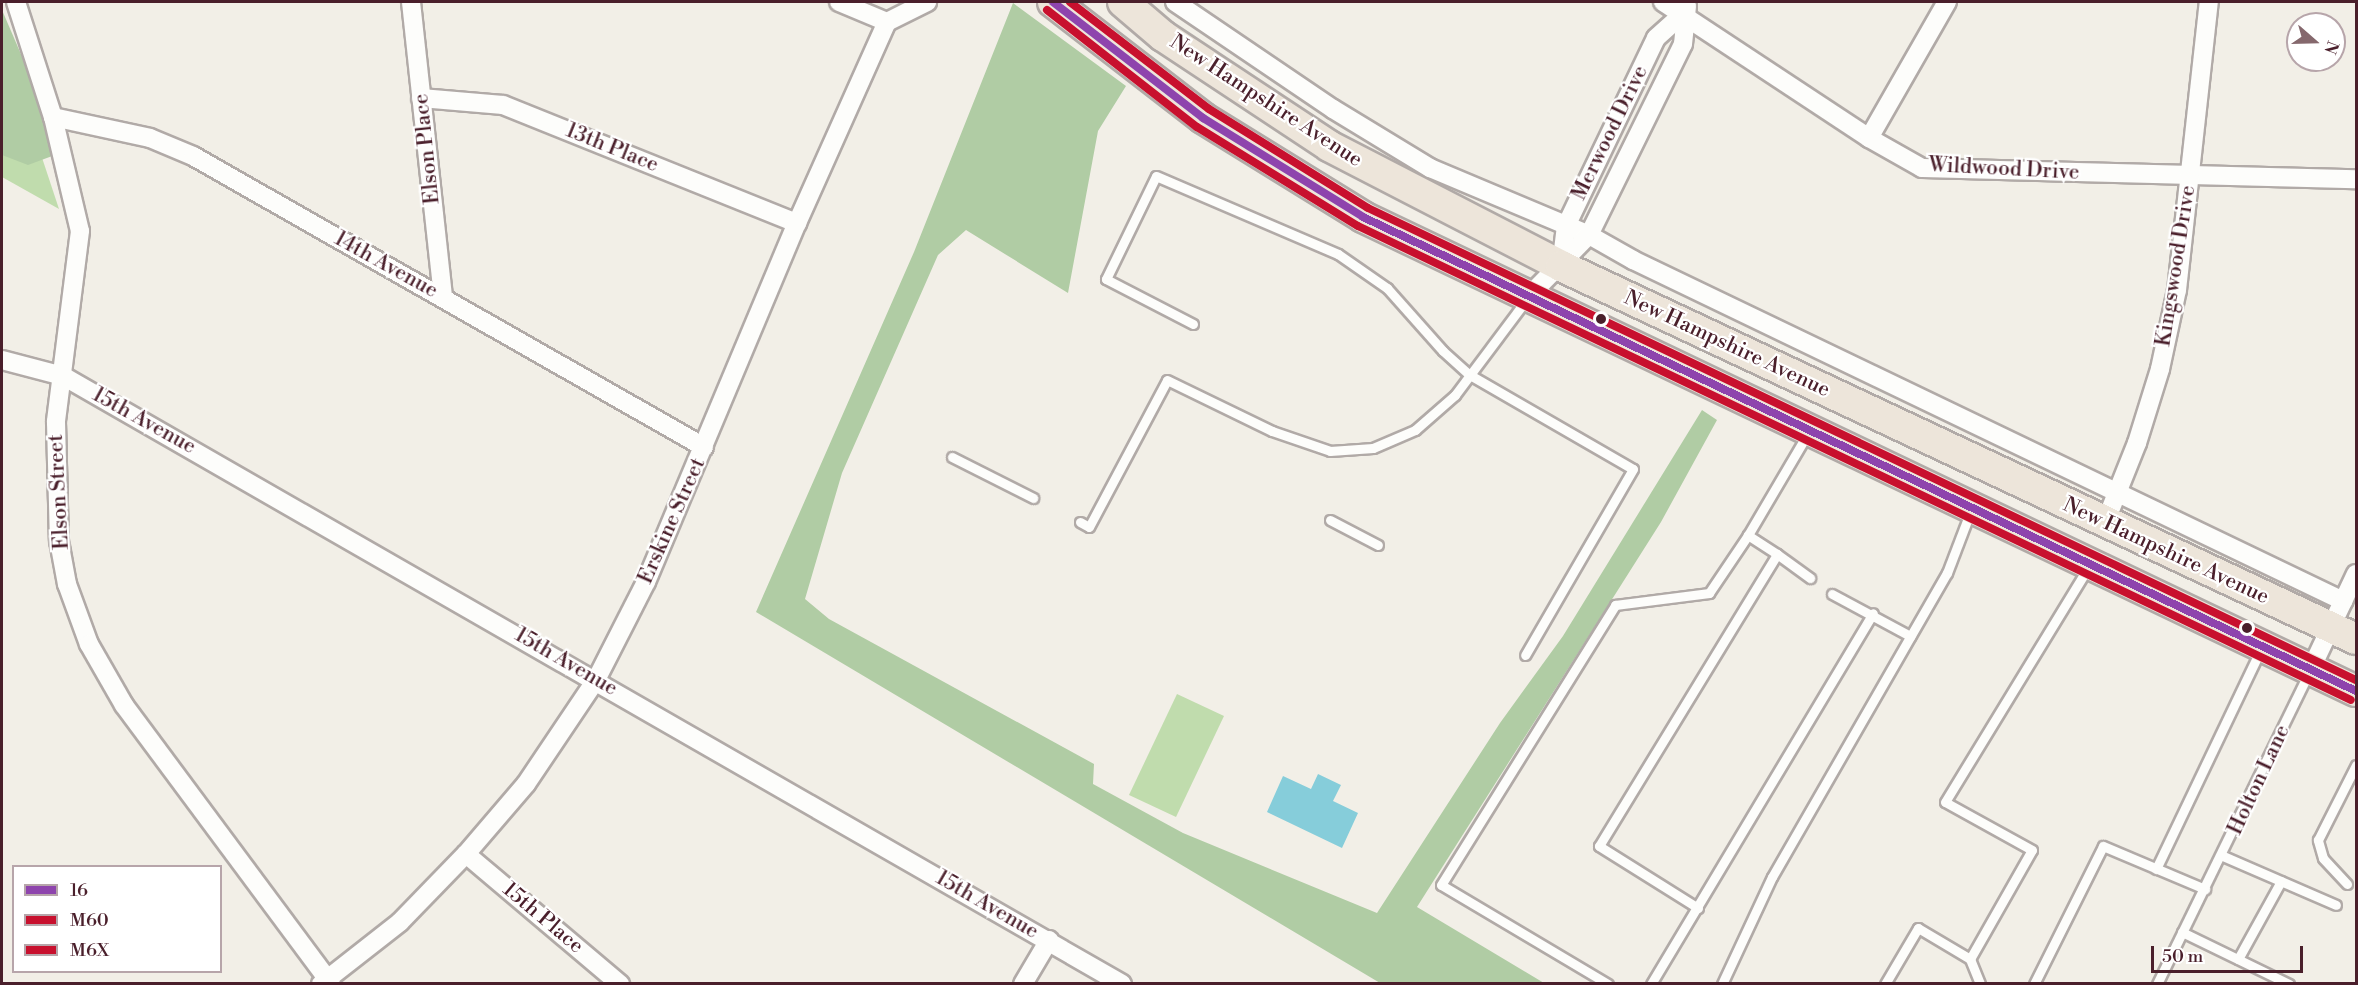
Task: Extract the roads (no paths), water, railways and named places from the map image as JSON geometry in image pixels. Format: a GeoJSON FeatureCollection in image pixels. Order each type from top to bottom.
{"type":"FeatureCollection","features":[{"type":"Feature","properties":{"kind":"main road","name":"New Hampshire Avenue"},"geometry":{"type":"LineString","coordinates":[[1053,2],[1194,112],[1278,168],[1362,217],[1527,298],[2356,691]]}},
{"type":"Feature","properties":{"kind":"main road","name":"New Hampshire Avenue"},"geometry":{"type":"LineString","coordinates":[[1123,2],[1163,36],[1329,146],[1561,266],[2207,570],[2344,623]]}},
{"type":"Feature","properties":{"kind":"main road"},"geometry":{"type":"LineString","coordinates":[[1972,508],[1994,499],[2013,498],[2129,554],[2167,565],[2207,570]]}},
{"type":"Feature","properties":{"kind":"street","name":"Elson Street"},"geometry":{"type":"LineString","coordinates":[[16,2],[53,117],[80,231],[55,465],[58,541],[67,584],[89,644],[124,705],[327,982]]}},
{"type":"Feature","properties":{"kind":"street","name":"Elson Place"},"geometry":{"type":"LineString","coordinates":[[411,2],[443,297]]}},
{"type":"Feature","properties":{"kind":"street"},"geometry":{"type":"LineString","coordinates":[[839,2],[887,22],[927,2]]}},
{"type":"Feature","properties":{"kind":"street","name":"New Hampshire Avenue"},"geometry":{"type":"LineString","coordinates":[[1175,2],[1333,109],[1430,168],[1590,235],[1633,260],[2117,493],[2344,623]]}},
{"type":"Feature","properties":{"kind":"street","name":"Wildwood Drive"},"geometry":{"type":"LineString","coordinates":[[1663,2],[1686,7],[1869,138],[1922,168],[1943,171],[2356,179]]}},
{"type":"Feature","properties":{"kind":"street"},"geometry":{"type":"LineString","coordinates":[[1869,138],[1947,2]]}},
{"type":"Feature","properties":{"kind":"street","name":"Kingswood Drive"},"geometry":{"type":"LineString","coordinates":[[2105,523],[2160,369],[2177,290],[2209,2]]}},
{"type":"Feature","properties":{"kind":"street","name":"Merwood Drive"},"geometry":{"type":"LineString","coordinates":[[1527,298],[1590,235],[1683,44],[1686,7]]}},
{"type":"Feature","properties":{"kind":"street","name":"Merwood Drive"},"geometry":{"type":"LineString","coordinates":[[1561,266],[1566,226],[1656,38],[1686,7]]}},
{"type":"Feature","properties":{"kind":"street","name":"Erskine Street"},"geometry":{"type":"LineString","coordinates":[[327,982],[400,922],[466,854],[526,784],[596,680],[646,582],[797,223],[887,22]]}},
{"type":"Feature","properties":{"kind":"street","name":"13th Place"},"geometry":{"type":"LineString","coordinates":[[421,98],[503,105],[797,223]]}},
{"type":"Feature","properties":{"kind":"street","name":"14th Avenue"},"geometry":{"type":"LineString","coordinates":[[53,117],[150,138],[193,156],[704,447]]}},
{"type":"Feature","properties":{"kind":"street","name":"15th Avenue"},"geometry":{"type":"LineString","coordinates":[[2,360],[63,376],[1049,940],[1122,984]]}},
{"type":"Feature","properties":{"kind":"street","name":"Holton Lane"},"geometry":{"type":"LineString","coordinates":[[2311,669],[2344,623],[2356,574]]}},
{"type":"Feature","properties":{"kind":"street","name":"15th Place"},"geometry":{"type":"LineString","coordinates":[[466,854],[620,984]]}},
{"type":"Feature","properties":{"kind":"street"},"geometry":{"type":"LineString","coordinates":[[1023,984],[1049,940]]}},
{"type":"Feature","properties":{"kind":"lane"},"geometry":{"type":"LineString","coordinates":[[1193,324],[1106,279],[1156,176],[1338,254],[1387,288],[1443,351],[1470,375],[1633,469],[1525,655]]}},
{"type":"Feature","properties":{"kind":"lane"},"geometry":{"type":"LineString","coordinates":[[1080,522],[1089,527],[1167,380],[1272,431],[1330,451],[1373,448],[1415,430],[1455,395],[1527,298]]}},
{"type":"Feature","properties":{"kind":"lane"},"geometry":{"type":"LineString","coordinates":[[1608,984],[1441,885],[1615,605],[1709,593],[1748,535],[1809,431]]}},
{"type":"Feature","properties":{"kind":"lane"},"geometry":{"type":"LineString","coordinates":[[952,457],[1033,498]]}},
{"type":"Feature","properties":{"kind":"lane"},"geometry":{"type":"LineString","coordinates":[[1722,984],[1772,877],[1947,573],[1972,508]]}},
{"type":"Feature","properties":{"kind":"lane"},"geometry":{"type":"LineString","coordinates":[[1329,520],[1378,545]]}},
{"type":"Feature","properties":{"kind":"lane"},"geometry":{"type":"LineString","coordinates":[[1748,535],[1810,578]]}},
{"type":"Feature","properties":{"kind":"lane"},"geometry":{"type":"LineString","coordinates":[[1698,908],[1599,846],[1777,554]]}},
{"type":"Feature","properties":{"kind":"lane"},"geometry":{"type":"LineString","coordinates":[[1970,959],[2032,850],[1945,802],[2091,564]]}},
{"type":"Feature","properties":{"kind":"lane"},"geometry":{"type":"LineString","coordinates":[[1833,594],[1874,613],[1910,636]]}},
{"type":"Feature","properties":{"kind":"lane"},"geometry":{"type":"LineString","coordinates":[[1651,984],[1874,613]]}},
{"type":"Feature","properties":{"kind":"lane"},"geometry":{"type":"LineString","coordinates":[[2156,869],[2262,646]]}},
{"type":"Feature","properties":{"kind":"lane","name":"Holton Lane"},"geometry":{"type":"LineString","coordinates":[[2157,984],[2223,856],[2311,669]]}},
{"type":"Feature","properties":{"kind":"lane"},"geometry":{"type":"LineString","coordinates":[[2347,884],[2324,858],[2318,840],[2356,765]]}},
{"type":"Feature","properties":{"kind":"lane"},"geometry":{"type":"LineString","coordinates":[[2034,984],[2103,846],[2205,889]]}},
{"type":"Feature","properties":{"kind":"lane"},"geometry":{"type":"LineString","coordinates":[[2223,856],[2336,905]]}},
{"type":"Feature","properties":{"kind":"lane"},"geometry":{"type":"LineString","coordinates":[[2238,959],[2281,881]]}},
{"type":"Feature","properties":{"kind":"lane"},"geometry":{"type":"LineString","coordinates":[[1885,984],[1918,928],[1970,959],[1980,984]]}},
{"type":"Feature","properties":{"kind":"lane"},"geometry":{"type":"LineString","coordinates":[[2182,932],[2289,984]]}},
{"type":"Feature","properties":{"kind":"water"},"geometry":{"type":"Polygon","coordinates":[[[1318,774],[1341,785],[1333,801],[1358,813],[1342,848],[1267,812],[1283,776],[1311,789],[1318,774]]]}}]}
